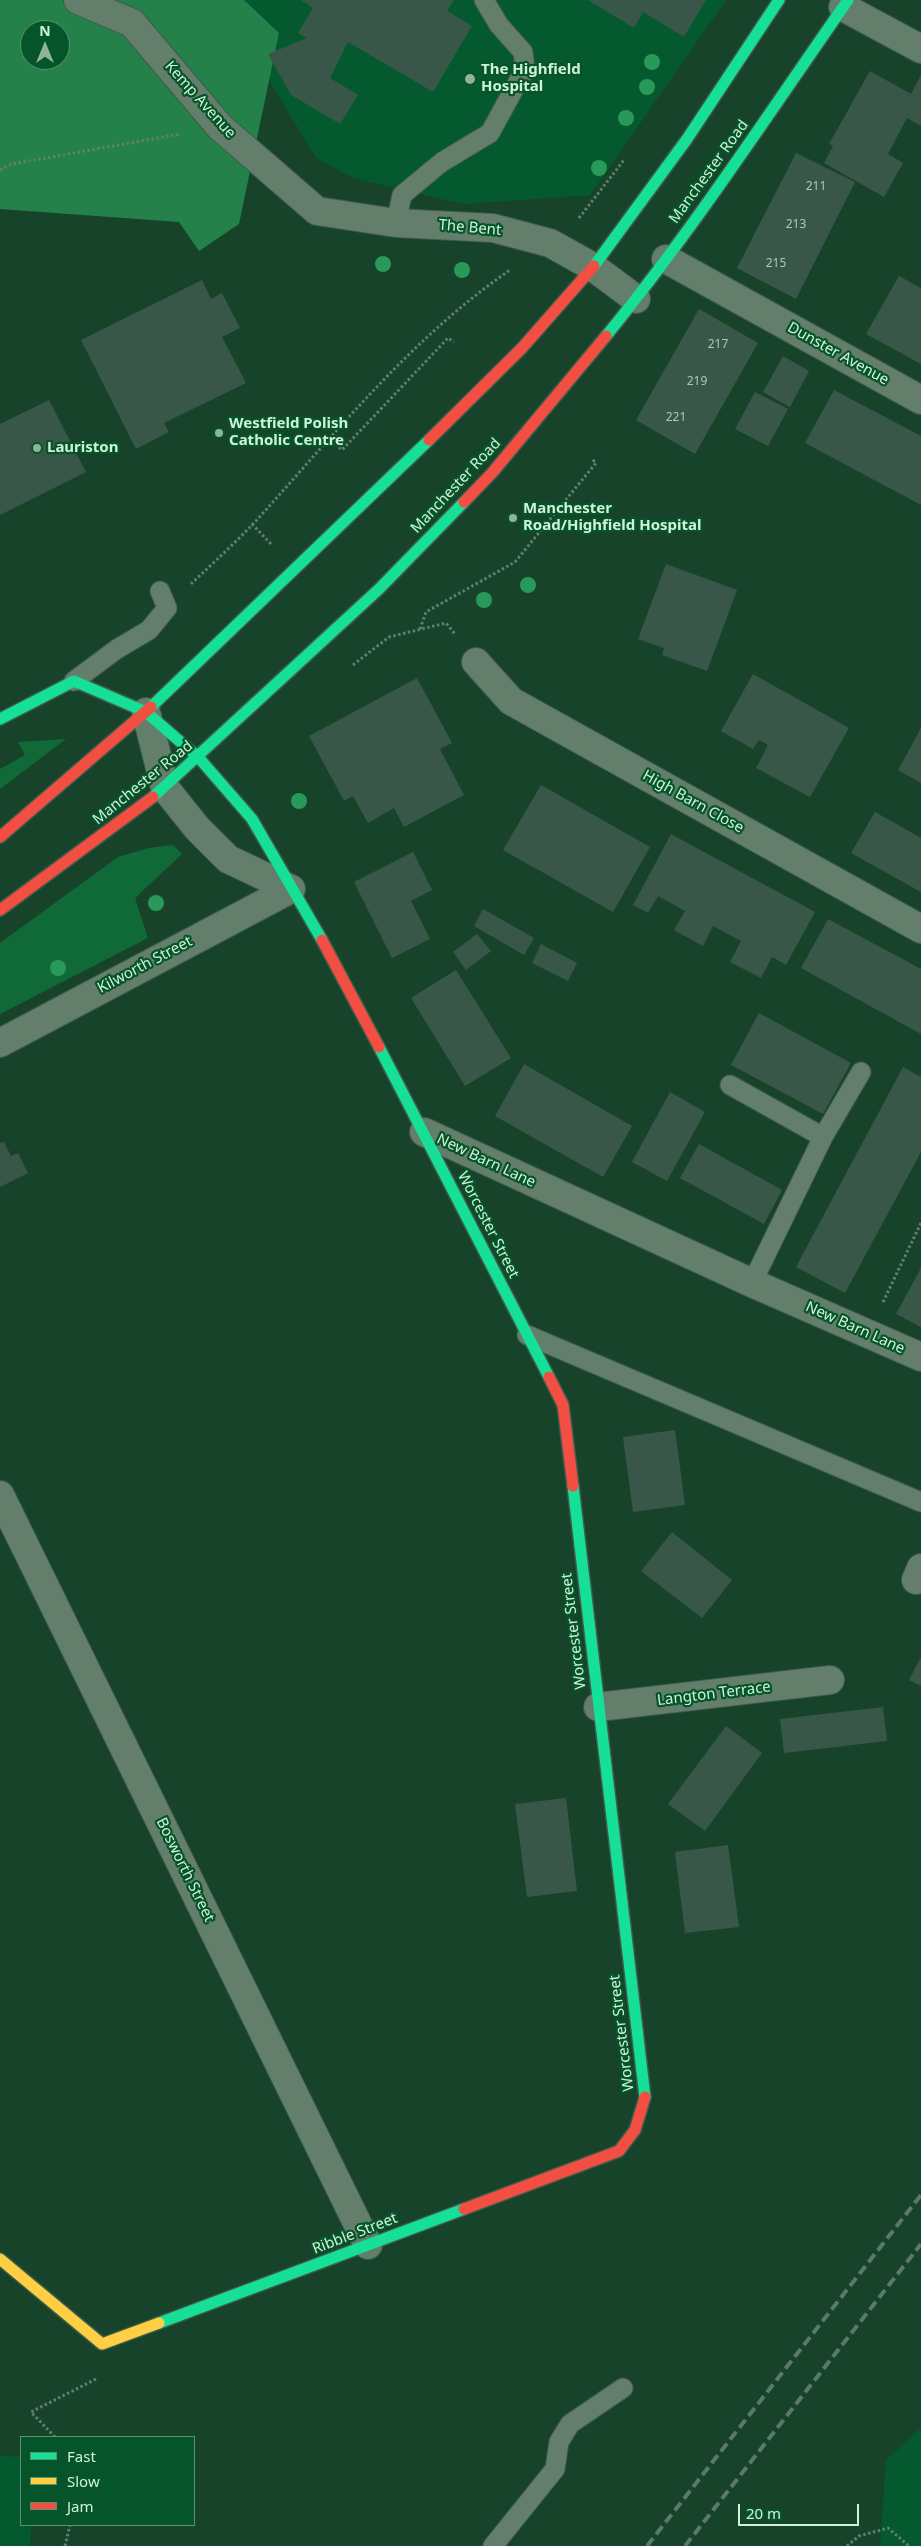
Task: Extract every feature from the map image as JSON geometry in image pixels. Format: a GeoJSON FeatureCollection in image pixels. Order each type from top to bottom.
{"type":"FeatureCollection","features":[{"type":"Feature","properties":{"kind":"main road"},"geometry":{"type":"LineString","coordinates":[[0,837],[146,712],[362,506],[522,348],[592,267],[687,139],[779,0]]}},
{"type":"Feature","properties":{"kind":"main road","name":"Manchester Road"},"geometry":{"type":"LineString","coordinates":[[0,910],[165,788],[200,758],[368,599],[492,473],[666,259],[846,4]]}},
{"type":"Feature","properties":{"kind":"main road"},"geometry":{"type":"LineString","coordinates":[[0,719],[74,681],[146,712]]}},
{"type":"Feature","properties":{"kind":"main road","name":"New Barn Lane"},"geometry":{"type":"LineString","coordinates":[[146,712],[200,758],[252,819],[330,955],[424,1132]]}},
{"type":"Feature","properties":{"kind":"main road","name":"Worcester Street"},"geometry":{"type":"LineString","coordinates":[[424,1132],[563,1406],[645,2101],[635,2130],[619,2151]]}},
{"type":"Feature","properties":{"kind":"main road","name":"Ribble Street"},"geometry":{"type":"LineString","coordinates":[[0,2259],[102,2344],[619,2151]]}},
{"type":"Feature","properties":{"kind":"street","name":"Kemp Avenue"},"geometry":{"type":"LineString","coordinates":[[78,0],[132,23],[220,127],[317,211]]}},
{"type":"Feature","properties":{"kind":"street"},"geometry":{"type":"LineString","coordinates":[[846,4],[921,49]]}},
{"type":"Feature","properties":{"kind":"street","name":"The Bent"},"geometry":{"type":"LineString","coordinates":[[317,211],[396,223],[492,228],[550,242],[592,267],[636,298]]}},
{"type":"Feature","properties":{"kind":"street","name":"Dunster Avenue"},"geometry":{"type":"LineString","coordinates":[[666,259],[921,400]]}},
{"type":"Feature","properties":{"kind":"street","name":"High Barn Close"},"geometry":{"type":"LineString","coordinates":[[476,662],[511,701],[921,929]]}},
{"type":"Feature","properties":{"kind":"street"},"geometry":{"type":"LineString","coordinates":[[146,712],[165,788],[197,828],[228,860],[291,889]]}},
{"type":"Feature","properties":{"kind":"street","name":"Kilworth Street"},"geometry":{"type":"LineString","coordinates":[[0,1043],[291,889]]}},
{"type":"Feature","properties":{"kind":"street","name":"New Barn Lane"},"geometry":{"type":"LineString","coordinates":[[424,1132],[752,1283],[921,1357]]}},
{"type":"Feature","properties":{"kind":"street","name":"Bosworth Street"},"geometry":{"type":"LineString","coordinates":[[0,1495],[368,2245]]}},
{"type":"Feature","properties":{"kind":"street","name":"Langton Terrace"},"geometry":{"type":"LineString","coordinates":[[598,1707],[830,1680]]}},
{"type":"Feature","properties":{"kind":"lane"},"geometry":{"type":"LineString","coordinates":[[396,223],[402,195],[442,162],[490,133],[526,69],[523,52],[499,25],[484,0]]}},
{"type":"Feature","properties":{"kind":"lane"},"geometry":{"type":"LineString","coordinates":[[74,681],[117,649],[149,630],[163,600]]}},
{"type":"Feature","properties":{"kind":"lane"},"geometry":{"type":"LineString","coordinates":[[752,1283],[823,1137],[862,1072]]}},
{"type":"Feature","properties":{"kind":"lane"},"geometry":{"type":"LineString","coordinates":[[730,1085],[823,1137]]}},
{"type":"Feature","properties":{"kind":"lane"},"geometry":{"type":"LineString","coordinates":[[527,1335],[921,1502]]}},
{"type":"Feature","properties":{"kind":"lane"},"geometry":{"type":"LineString","coordinates":[[493,2546],[555,2469],[559,2442],[570,2424],[623,2388]]}},
{"type":"Feature","properties":{"kind":"path"},"geometry":{"type":"LineString","coordinates":[[0,170],[12,164],[220,127]]}},
{"type":"Feature","properties":{"kind":"path"},"geometry":{"type":"LineString","coordinates":[[163,600],[252,524],[328,437],[443,323],[481,290],[577,221],[625,159]]}},
{"type":"Feature","properties":{"kind":"path"},"geometry":{"type":"LineString","coordinates":[[328,437],[342,450],[448,338],[454,342]]}},
{"type":"Feature","properties":{"kind":"path"},"geometry":{"type":"LineString","coordinates":[[420,629],[426,612],[515,562],[596,462],[591,458]]}},
{"type":"Feature","properties":{"kind":"path"},"geometry":{"type":"LineString","coordinates":[[252,524],[275,549]]}},
{"type":"Feature","properties":{"kind":"path"},"geometry":{"type":"LineString","coordinates":[[352,666],[389,637],[446,622],[476,662]]}},
{"type":"Feature","properties":{"kind":"path"},"geometry":{"type":"LineString","coordinates":[[868,1334],[921,1223]]}},
{"type":"Feature","properties":{"kind":"path"},"geometry":{"type":"LineString","coordinates":[[54,2436],[31,2412],[100,2377]]}},
{"type":"Feature","properties":{"kind":"path"},"geometry":{"type":"LineString","coordinates":[[65,2546],[70,2526]]}},
{"type":"Feature","properties":{"kind":"path"},"geometry":{"type":"LineString","coordinates":[[848,2546],[859,2536],[888,2528],[909,2546]]}},
{"type":"Feature","properties":{"kind":"shaded area"},"geometry":{"type":"Polygon","coordinates":[[[0,0],[244,0],[279,33],[239,224],[199,251],[179,222],[0,209],[0,0]]]}},
{"type":"Feature","properties":{"kind":"shaded area","name":"The Highfield Hospital"},"geometry":{"type":"Polygon","coordinates":[[[221,0],[726,0],[590,195],[463,204],[353,178],[316,158],[221,0]]]}},
{"type":"Feature","properties":{"kind":"shaded area"},"geometry":{"type":"Polygon","coordinates":[[[66,739],[0,789],[0,769],[25,755],[18,742],[66,739]]]}},
{"type":"Feature","properties":{"kind":"shaded area"},"geometry":{"type":"Polygon","coordinates":[[[173,845],[182,854],[135,898],[148,938],[0,1014],[0,943],[118,857],[148,848],[173,845]]]}},
{"type":"Feature","properties":{"kind":"shaded area"},"geometry":{"type":"Polygon","coordinates":[[[921,2428],[921,2546],[880,2546],[886,2460],[921,2428]]]}},
{"type":"Feature","properties":{"kind":"shaded area"},"geometry":{"type":"Polygon","coordinates":[[[0,2456],[20,2457],[20,2526],[31,2526],[30,2546],[0,2546],[0,2456]]]}},
{"type":"Feature","properties":{"kind":"building"},"geometry":{"type":"Polygon","coordinates":[[[301,0],[454,0],[447,11],[472,26],[433,92],[348,42],[330,78],[358,95],[340,124],[291,95],[268,54],[307,38],[298,33],[313,8],[301,0]]]}},
{"type":"Feature","properties":{"kind":"building"},"geometry":{"type":"Polygon","coordinates":[[[588,0],[706,0],[684,37],[643,12],[634,28],[588,0]]]}},
{"type":"Feature","properties":{"kind":"building"},"geometry":{"type":"Polygon","coordinates":[[[870,71],[911,94],[921,75],[921,126],[907,118],[888,154],[903,163],[884,197],[824,163],[833,146],[829,144],[870,71]]]}},
{"type":"Feature","properties":{"kind":"building"},"geometry":{"type":"Polygon","coordinates":[[[796,153],[855,182],[796,299],[737,268],[796,153]]]}},
{"type":"Feature","properties":{"kind":"building"},"geometry":{"type":"Polygon","coordinates":[[[899,276],[921,288],[921,364],[866,334],[899,276]]]}},
{"type":"Feature","properties":{"kind":"building"},"geometry":{"type":"Polygon","coordinates":[[[202,280],[211,299],[222,293],[240,328],[222,337],[246,383],[164,423],[169,432],[136,449],[81,340],[202,280]]]}},
{"type":"Feature","properties":{"kind":"building"},"geometry":{"type":"Polygon","coordinates":[[[699,309],[758,343],[695,454],[636,420],[699,309]]]}},
{"type":"Feature","properties":{"kind":"building"},"geometry":{"type":"Polygon","coordinates":[[[783,356],[809,371],[790,407],[763,392],[783,356]]]}},
{"type":"Feature","properties":{"kind":"building"},"geometry":{"type":"Polygon","coordinates":[[[834,390],[921,436],[921,505],[805,443],[834,390]]]}},
{"type":"Feature","properties":{"kind":"building"},"geometry":{"type":"Polygon","coordinates":[[[755,392],[788,409],[768,446],[735,429],[755,392]]]}},
{"type":"Feature","properties":{"kind":"building","name":"Lauriston"},"geometry":{"type":"Polygon","coordinates":[[[49,400],[86,472],[0,515],[0,424],[49,400]]]}},
{"type":"Feature","properties":{"kind":"building"},"geometry":{"type":"Polygon","coordinates":[[[666,564],[737,590],[707,671],[662,655],[664,648],[638,639],[666,564]]]}},
{"type":"Feature","properties":{"kind":"building"},"geometry":{"type":"Polygon","coordinates":[[[753,674],[849,728],[810,797],[756,768],[768,745],[759,740],[753,749],[721,731],[753,674]]]}},
{"type":"Feature","properties":{"kind":"building"},"geometry":{"type":"Polygon","coordinates":[[[417,678],[452,743],[440,749],[464,795],[404,827],[394,808],[368,823],[353,796],[344,801],[309,736],[417,678]]]}},
{"type":"Feature","properties":{"kind":"building"},"geometry":{"type":"Polygon","coordinates":[[[921,728],[921,783],[898,770],[921,728]]]}},
{"type":"Feature","properties":{"kind":"building"},"geometry":{"type":"Polygon","coordinates":[[[541,785],[650,847],[613,912],[503,850],[541,785]]]}},
{"type":"Feature","properties":{"kind":"building"},"geometry":{"type":"Polygon","coordinates":[[[875,812],[921,838],[921,892],[851,853],[875,812]]]}},
{"type":"Feature","properties":{"kind":"building"},"geometry":{"type":"Polygon","coordinates":[[[671,834],[815,912],[786,965],[772,957],[761,978],[730,962],[741,941],[713,926],[703,946],[674,930],[685,911],[658,896],[648,913],[633,905],[671,834]]]}},
{"type":"Feature","properties":{"kind":"building"},"geometry":{"type":"Polygon","coordinates":[[[413,852],[432,890],[411,901],[430,939],[392,958],[354,882],[413,852]]]}},
{"type":"Feature","properties":{"kind":"building"},"geometry":{"type":"Polygon","coordinates":[[[483,909],[534,938],[524,955],[474,926],[483,909]]]}},
{"type":"Feature","properties":{"kind":"building"},"geometry":{"type":"Polygon","coordinates":[[[828,919],[921,969],[921,1034],[801,968],[828,919]]]}},
{"type":"Feature","properties":{"kind":"building"},"geometry":{"type":"Polygon","coordinates":[[[477,934],[491,951],[466,970],[453,952],[477,934]]]}},
{"type":"Feature","properties":{"kind":"building"},"geometry":{"type":"Polygon","coordinates":[[[541,944],[577,963],[568,981],[532,963],[541,944]]]}},
{"type":"Feature","properties":{"kind":"building"},"geometry":{"type":"Polygon","coordinates":[[[456,970],[511,1058],[465,1086],[411,998],[456,970]]]}},
{"type":"Feature","properties":{"kind":"building"},"geometry":{"type":"Polygon","coordinates":[[[759,1013],[851,1063],[823,1114],[731,1065],[759,1013]]]}},
{"type":"Feature","properties":{"kind":"building"},"geometry":{"type":"Polygon","coordinates":[[[524,1064],[632,1126],[603,1177],[495,1116],[524,1064]]]}},
{"type":"Feature","properties":{"kind":"building"},"geometry":{"type":"Polygon","coordinates":[[[903,1067],[921,1077],[921,1152],[845,1293],[796,1267],[903,1067]]]}},
{"type":"Feature","properties":{"kind":"building"},"geometry":{"type":"Polygon","coordinates":[[[670,1092],[705,1112],[667,1181],[632,1162],[670,1092]]]}},
{"type":"Feature","properties":{"kind":"building"},"geometry":{"type":"Polygon","coordinates":[[[4,1142],[11,1156],[18,1153],[28,1173],[0,1187],[0,1143],[4,1142]]]}},
{"type":"Feature","properties":{"kind":"building"},"geometry":{"type":"Polygon","coordinates":[[[699,1144],[782,1190],[764,1224],[680,1178],[699,1144]]]}},
{"type":"Feature","properties":{"kind":"building"},"geometry":{"type":"Polygon","coordinates":[[[921,1268],[921,1327],[896,1314],[921,1268]]]}},
{"type":"Feature","properties":{"kind":"building"},"geometry":{"type":"Polygon","coordinates":[[[675,1430],[685,1505],[633,1512],[623,1437],[675,1430]]]}},
{"type":"Feature","properties":{"kind":"building"},"geometry":{"type":"Polygon","coordinates":[[[672,1532],[732,1580],[702,1618],[641,1571],[672,1532]]]}},
{"type":"Feature","properties":{"kind":"building"},"geometry":{"type":"Polygon","coordinates":[[[921,1657],[921,1686],[909,1680],[921,1657]]]}},
{"type":"Feature","properties":{"kind":"building"},"geometry":{"type":"Polygon","coordinates":[[[883,1707],[887,1741],[784,1753],[780,1719],[883,1707]]]}},
{"type":"Feature","properties":{"kind":"building"},"geometry":{"type":"Polygon","coordinates":[[[726,1726],[762,1753],[705,1831],[668,1804],[726,1726]]]}},
{"type":"Feature","properties":{"kind":"building"},"geometry":{"type":"Polygon","coordinates":[[[566,1798],[577,1891],[527,1897],[515,1804],[566,1798]]]}},
{"type":"Feature","properties":{"kind":"building"},"geometry":{"type":"Polygon","coordinates":[[[728,1845],[739,1927],[685,1933],[675,1852],[728,1845]]]}},
{"type":"Feature","properties":{"kind":"railway"},"geometry":{"type":"LineString","coordinates":[[647,2546],[921,2195]]}},
{"type":"Feature","properties":{"kind":"railway"},"geometry":{"type":"LineString","coordinates":[[685,2546],[921,2244]]}},
{"type":"Feature","properties":{"kind":"traffic: fast"},"geometry":{"type":"LineString","coordinates":[[594,266],[687,139],[779,0]]}},
{"type":"Feature","properties":{"kind":"traffic: fast"},"geometry":{"type":"LineString","coordinates":[[606,336],[700,213],[848,0]]}},
{"type":"Feature","properties":{"kind":"traffic: fast"},"geometry":{"type":"LineString","coordinates":[[151,707],[429,440]]}},
{"type":"Feature","properties":{"kind":"traffic: fast"},"geometry":{"type":"LineString","coordinates":[[153,797],[379,589],[464,502]]}},
{"type":"Feature","properties":{"kind":"traffic: fast"},"geometry":{"type":"LineString","coordinates":[[0,719],[74,681],[146,712],[199,758],[252,819],[322,940]]}},
{"type":"Feature","properties":{"kind":"traffic: fast"},"geometry":{"type":"LineString","coordinates":[[379,1047],[549,1377]]}},
{"type":"Feature","properties":{"kind":"traffic: fast"},"geometry":{"type":"LineString","coordinates":[[573,1486],[645,2097]]}},
{"type":"Feature","properties":{"kind":"traffic: fast"},"geometry":{"type":"LineString","coordinates":[[159,2323],[464,2209]]}},
{"type":"Feature","properties":{"kind":"traffic: slow"},"geometry":{"type":"LineString","coordinates":[[0,2259],[102,2344],[159,2323]]}},
{"type":"Feature","properties":{"kind":"traffic: jam"},"geometry":{"type":"LineString","coordinates":[[429,440],[522,348],[594,266]]}},
{"type":"Feature","properties":{"kind":"traffic: jam"},"geometry":{"type":"LineString","coordinates":[[464,502],[492,473],[606,336]]}},
{"type":"Feature","properties":{"kind":"traffic: jam"},"geometry":{"type":"LineString","coordinates":[[0,837],[151,707]]}},
{"type":"Feature","properties":{"kind":"traffic: jam"},"geometry":{"type":"LineString","coordinates":[[0,910],[153,797]]}},
{"type":"Feature","properties":{"kind":"traffic: jam"},"geometry":{"type":"LineString","coordinates":[[322,940],[379,1047]]}},
{"type":"Feature","properties":{"kind":"traffic: jam"},"geometry":{"type":"LineString","coordinates":[[549,1377],[563,1405],[573,1486]]}},
{"type":"Feature","properties":{"kind":"traffic: jam"},"geometry":{"type":"LineString","coordinates":[[464,2209],[619,2151],[635,2130],[645,2097]]}},
{"type":"Feature","properties":{"kind":"place","name":"The Highfield Hospital"},"geometry":{"type":"Point","coordinates":[470,79]}},
{"type":"Feature","properties":{"kind":"place","name":"Westfield Polish Catholic Centre"},"geometry":{"type":"Point","coordinates":[219,433]}},
{"type":"Feature","properties":{"kind":"place","name":"Lauriston"},"geometry":{"type":"Point","coordinates":[37,448]}},
{"type":"Feature","properties":{"kind":"place","name":"Manchester Road/Highfield Hospital"},"geometry":{"type":"Point","coordinates":[513,518]}}]}
